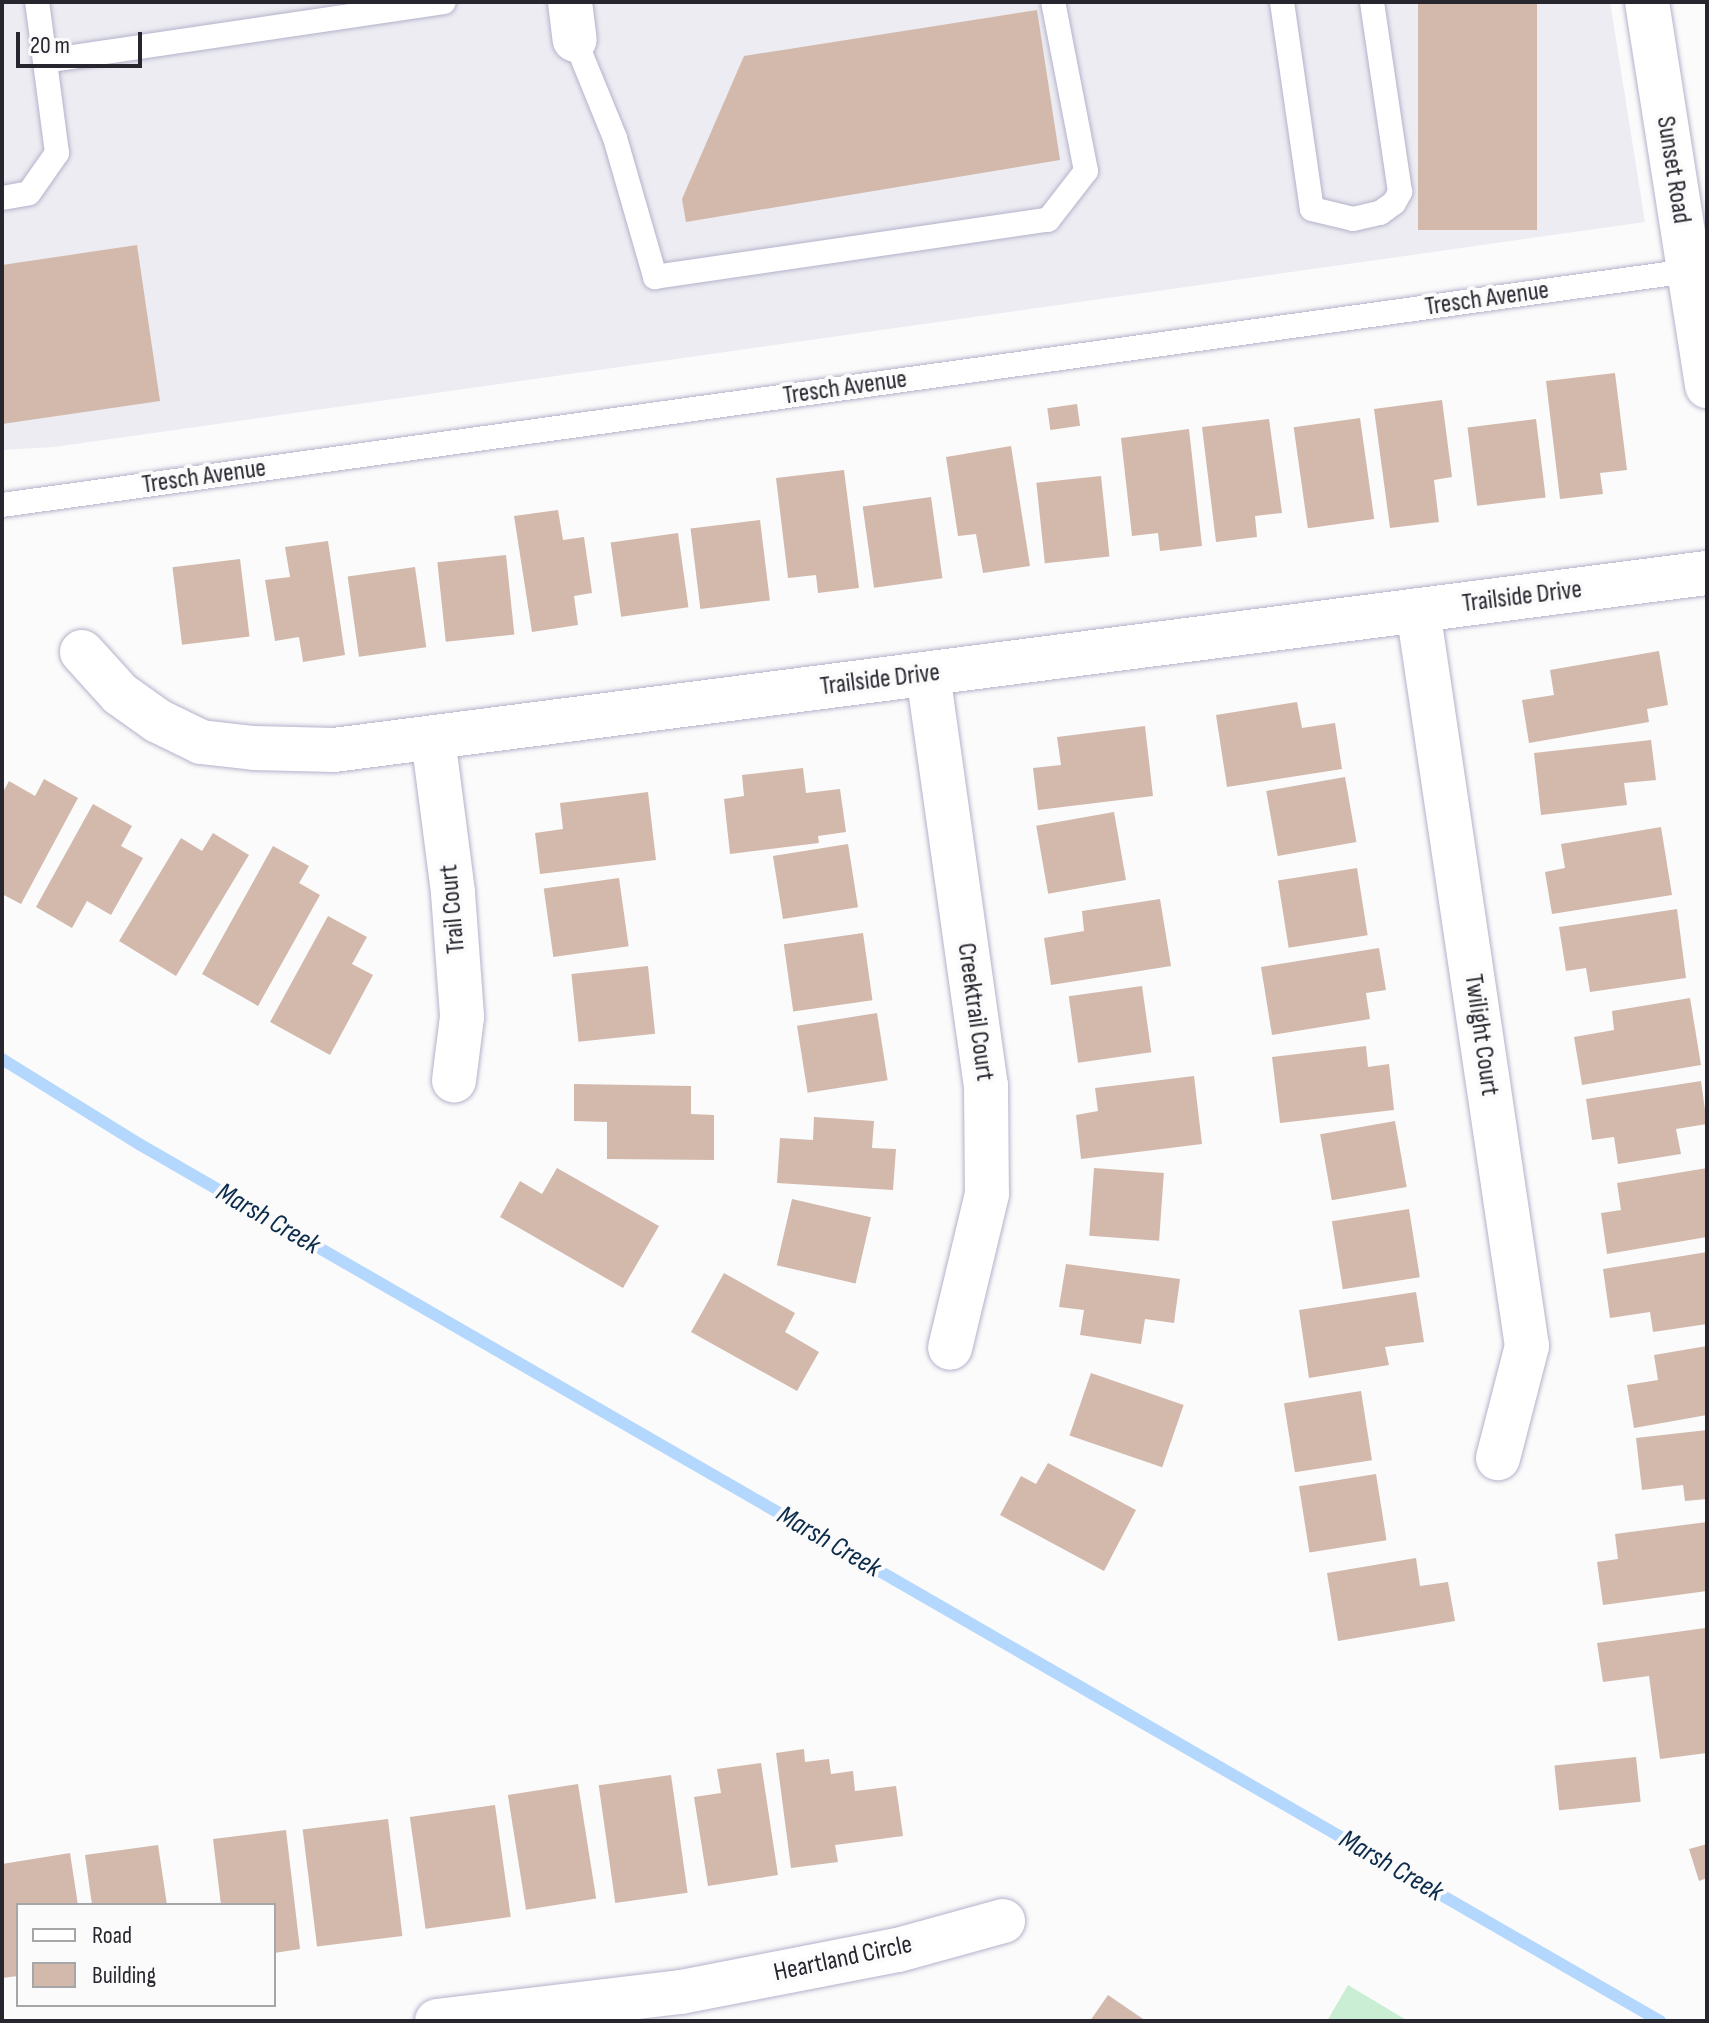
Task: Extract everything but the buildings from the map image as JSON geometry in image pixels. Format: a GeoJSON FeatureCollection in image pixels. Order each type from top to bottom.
{"type":"FeatureCollection","features":[{"type":"Feature","properties":{"kind":"street","name":"Sunset Road"},"geometry":{"type":"LineString","coordinates":[[1647,2],[1707,386]]}},
{"type":"Feature","properties":{"kind":"street","name":"Trailside Drive"},"geometry":{"type":"LineString","coordinates":[[82,652],[120,694],[158,721],[201,742],[254,748],[334,750],[1707,573]]}},
{"type":"Feature","properties":{"kind":"street","name":"Twilight Court"},"geometry":{"type":"LineString","coordinates":[[1418,610],[1527,1346],[1498,1458]]}},
{"type":"Feature","properties":{"kind":"street","name":"Creektrail Court"},"geometry":{"type":"LineString","coordinates":[[928,674],[986,1085],[987,1194],[950,1348]]}},
{"type":"Feature","properties":{"kind":"street","name":"Trail Court"},"geometry":{"type":"LineString","coordinates":[[433,738],[453,893],[462,1017],[454,1080]]}},
{"type":"Feature","properties":{"kind":"street","name":"Heartland Circle"},"geometry":{"type":"LineString","coordinates":[[437,2021],[683,2006],[1003,1921]]}},
{"type":"Feature","properties":{"kind":"lane"},"geometry":{"type":"LineString","coordinates":[[2,198],[29,193],[57,153],[37,2]]}},
{"type":"Feature","properties":{"kind":"lane"},"geometry":{"type":"LineString","coordinates":[[45,61],[444,2]]}},
{"type":"Feature","properties":{"kind":"lane"},"geometry":{"type":"LineString","coordinates":[[572,21],[615,138],[655,277],[1048,220],[1086,171],[1053,2]]}},
{"type":"Feature","properties":{"kind":"lane"},"geometry":{"type":"LineString","coordinates":[[1282,2],[1312,209],[1353,219],[1364,218],[1394,203],[1400,192],[1372,2]]}},
{"type":"Feature","properties":{"kind":"lane","name":"Tresch Avenue"},"geometry":{"type":"LineString","coordinates":[[2,505],[1689,271]]}},
{"type":"Feature","properties":{"kind":"shaded area"},"geometry":{"type":"Polygon","coordinates":[[[2,2],[1610,2],[1645,222],[54,447],[2,450],[2,2]]]}},
{"type":"Feature","properties":{"kind":"green space"},"geometry":{"type":"Polygon","coordinates":[[[1348,1985],[1408,2021],[1327,2021],[1348,1985]]]}},
{"type":"Feature","properties":{"kind":"waterway","name":"Marsh Creek"},"geometry":{"type":"LineString","coordinates":[[2,1059],[139,1144],[1660,2021]]}}]}
